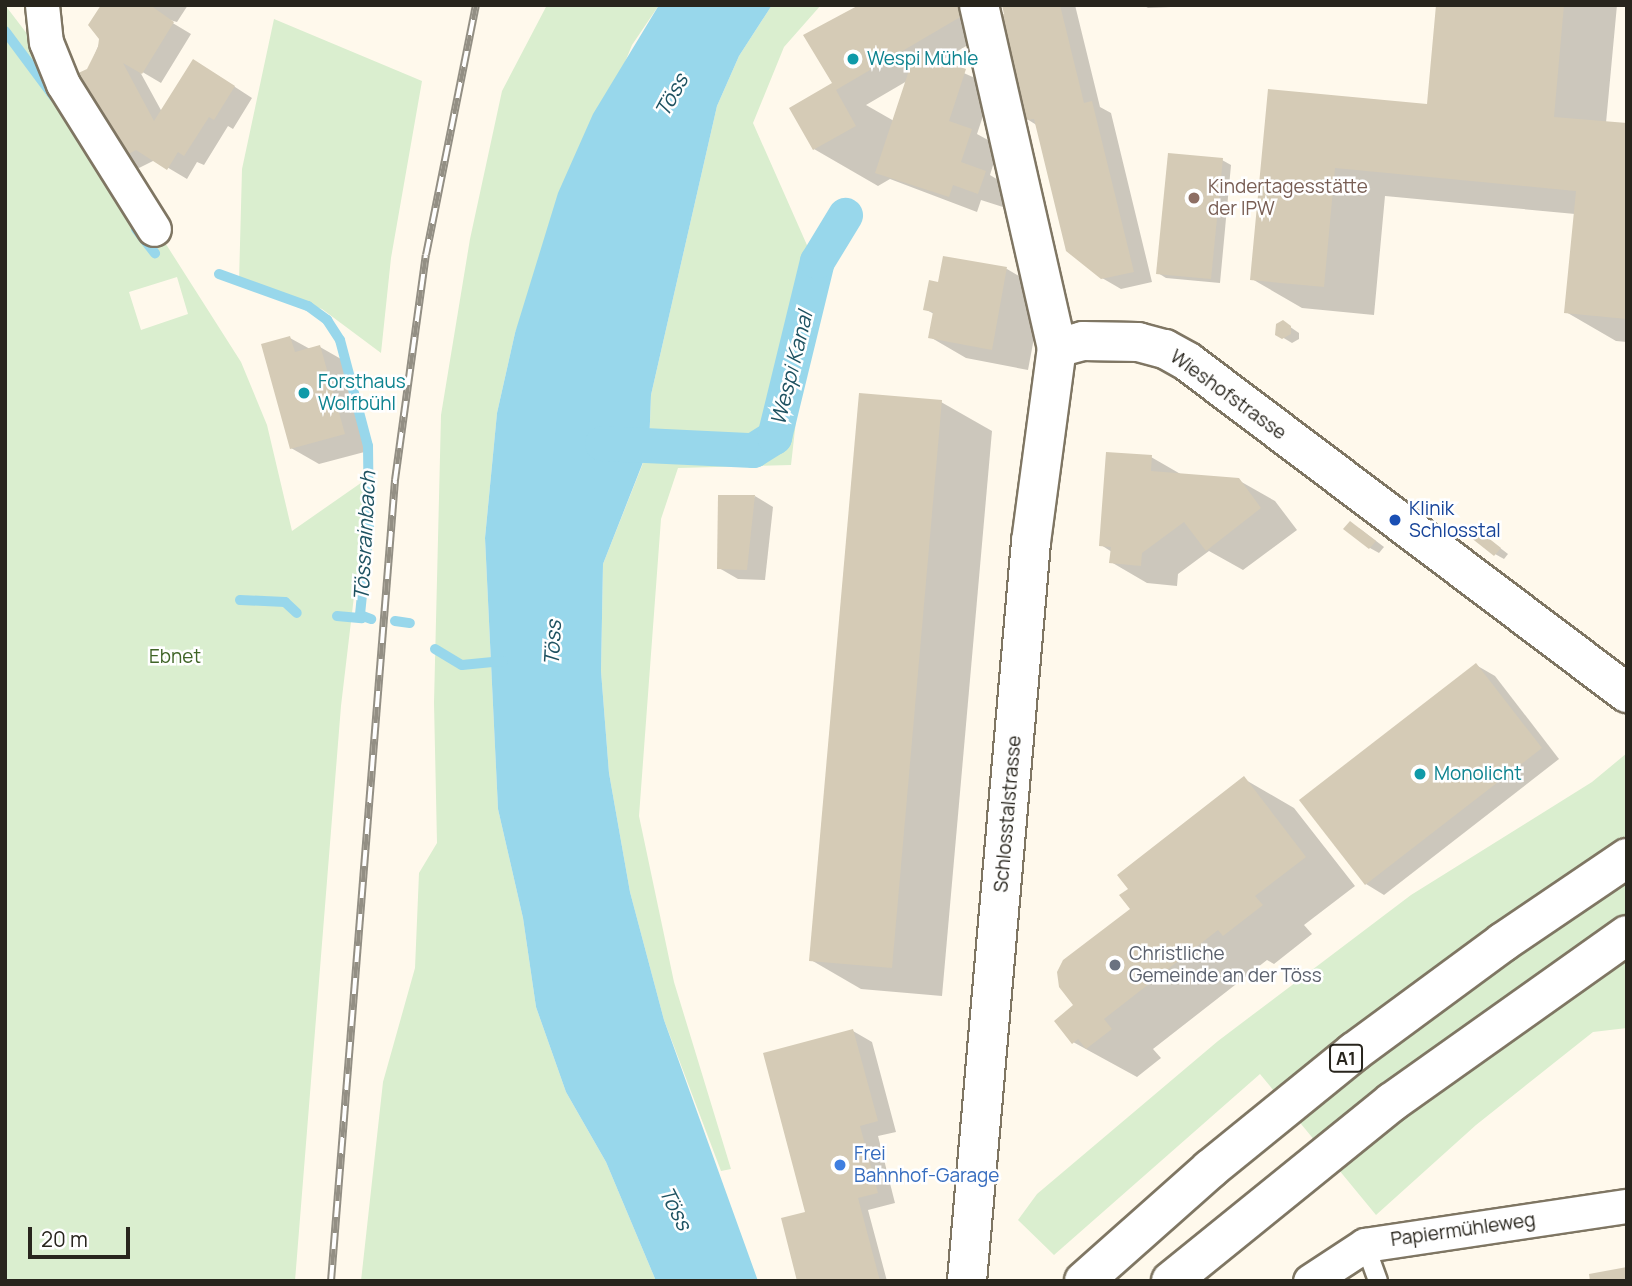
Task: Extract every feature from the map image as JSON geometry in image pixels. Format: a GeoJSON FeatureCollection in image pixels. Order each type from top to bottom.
{"type":"FeatureCollection","features":[{"type":"Feature","properties":{"kind":"main road"},"geometry":{"type":"LineString","coordinates":[[979,5],[1057,348]]}},
{"type":"Feature","properties":{"kind":"main road","name":"Wieshofstrasse"},"geometry":{"type":"LineString","coordinates":[[1057,348],[1083,341],[1138,342],[1165,349],[1188,362],[1627,694]]}},
{"type":"Feature","properties":{"kind":"main road","name":"Schlosstalstrasse"},"geometry":{"type":"LineString","coordinates":[[967,1281],[1031,542],[1057,348]]}},
{"type":"Feature","properties":{"kind":"main road","name":"A1"},"geometry":{"type":"LineString","coordinates":[[1084,1281],[1210,1169],[1354,1052],[1503,942],[1627,858]]}},
{"type":"Feature","properties":{"kind":"main road"},"geometry":{"type":"LineString","coordinates":[[1171,1281],[1392,1102],[1627,935]]}},
{"type":"Feature","properties":{"kind":"street"},"geometry":{"type":"LineString","coordinates":[[42,5],[46,42],[63,84],[159,238]]}},
{"type":"Feature","properties":{"kind":"street","name":"Papiermühleweg"},"geometry":{"type":"LineString","coordinates":[[1310,1281],[1365,1245],[1627,1206]]}},
{"type":"Feature","properties":{"kind":"lane"},"geometry":{"type":"LineString","coordinates":[[1365,1245],[1378,1281]]}},
{"type":"Feature","properties":{"kind":"green space","name":"Ebnet"},"geometry":{"type":"Polygon","coordinates":[[[5,5],[57,73],[241,362],[267,425],[292,531],[368,478],[341,706],[295,1281],[5,1281],[5,5]],[[177,277],[129,292],[141,330],[188,314],[177,277]]]}},
{"type":"Feature","properties":{"kind":"green space"},"geometry":{"type":"Polygon","coordinates":[[[547,5],[659,5],[632,45],[515,333],[497,413],[485,538],[498,809],[523,918],[536,1007],[566,1092],[606,1162],[656,1281],[361,1281],[383,1082],[415,968],[419,873],[437,843],[434,703],[441,415],[470,239],[502,91],[547,5]]]}},
{"type":"Feature","properties":{"kind":"green space"},"geometry":{"type":"Polygon","coordinates":[[[772,5],[821,5],[784,47],[753,123],[814,261],[791,465],[678,468],[661,519],[639,816],[674,982],[731,1169],[721,1171],[664,1020],[630,892],[609,773],[601,671],[603,564],[649,448],[651,395],[717,106],[739,56],[772,5]]]}},
{"type":"Feature","properties":{"kind":"green space"},"geometry":{"type":"Polygon","coordinates":[[[274,19],[422,81],[391,258],[381,353],[322,309],[239,282],[242,169],[274,19]]]}},
{"type":"Feature","properties":{"kind":"green space"},"geometry":{"type":"Polygon","coordinates":[[[1627,753],[1627,1028],[1593,1032],[1476,1125],[1376,1215],[1260,1074],[1054,1255],[1018,1220],[1037,1194],[1218,1041],[1411,895],[1592,782],[1627,753]]]}},
{"type":"Feature","properties":{"kind":"water","name":"Töss"},"geometry":{"type":"Polygon","coordinates":[[[659,5],[772,5],[739,56],[717,106],[651,395],[649,447],[603,564],[601,671],[609,773],[630,892],[664,1020],[758,1281],[656,1281],[606,1162],[566,1092],[536,1007],[523,918],[498,809],[485,538],[497,413],[515,333],[558,193],[593,114],[659,5]]]}},
{"type":"Feature","properties":{"kind":"building"},"geometry":{"type":"Polygon","coordinates":[[[101,5],[150,5],[174,22],[142,74],[123,63],[154,121],[193,59],[235,86],[214,120],[209,117],[184,156],[178,152],[167,170],[136,150],[119,159],[74,75],[87,69],[98,47],[99,39],[88,25],[101,5]]]}},
{"type":"Feature","properties":{"kind":"building","name":"Wespi Mühle"},"geometry":{"type":"Polygon","coordinates":[[[859,5],[960,5],[962,16],[836,90],[856,126],[813,150],[789,108],[832,83],[803,35],[859,5]]]}},
{"type":"Feature","properties":{"kind":"building"},"geometry":{"type":"Polygon","coordinates":[[[1002,5],[1060,5],[1084,103],[1092,101],[1134,272],[1101,279],[1066,251],[1034,119],[1025,120],[999,15],[1004,14],[1002,5]]]}},
{"type":"Feature","properties":{"kind":"building"},"geometry":{"type":"Polygon","coordinates":[[[1436,5],[1564,5],[1554,117],[1627,123],[1627,319],[1564,313],[1576,191],[1335,168],[1324,287],[1250,280],[1268,89],[1427,104],[1436,5]]]}},
{"type":"Feature","properties":{"kind":"building"},"geometry":{"type":"Polygon","coordinates":[[[915,52],[966,69],[949,121],[972,129],[961,162],[986,171],[978,194],[953,185],[949,197],[875,173],[915,52]]]}},
{"type":"Feature","properties":{"kind":"building"},"geometry":{"type":"Polygon","coordinates":[[[1168,153],[1223,158],[1211,279],[1156,274],[1168,153]]]}},
{"type":"Feature","properties":{"kind":"building"},"geometry":{"type":"Polygon","coordinates":[[[943,256],[1007,267],[992,350],[928,338],[933,312],[923,310],[929,280],[938,282],[943,256]]]}},
{"type":"Feature","properties":{"kind":"building"},"geometry":{"type":"Polygon","coordinates":[[[1283,320],[1291,326],[1291,334],[1282,339],[1275,335],[1276,324],[1283,320]]]}},
{"type":"Feature","properties":{"kind":"building","name":"Forsthaus Wolfbühl"},"geometry":{"type":"Polygon","coordinates":[[[290,336],[295,352],[320,345],[345,434],[290,449],[261,344],[290,336]]]}},
{"type":"Feature","properties":{"kind":"building"},"geometry":{"type":"Polygon","coordinates":[[[859,393],[942,400],[892,968],[809,961],[859,393]]]}},
{"type":"Feature","properties":{"kind":"building"},"geometry":{"type":"Polygon","coordinates":[[[1106,452],[1152,455],[1151,471],[1239,478],[1261,508],[1206,551],[1184,522],[1142,553],[1141,566],[1109,563],[1111,547],[1099,546],[1106,452]]]}},
{"type":"Feature","properties":{"kind":"building"},"geometry":{"type":"Polygon","coordinates":[[[718,495],[755,495],[747,570],[717,569],[718,495]]]}},
{"type":"Feature","properties":{"kind":"building"},"geometry":{"type":"Polygon","coordinates":[[[1350,521],[1376,541],[1369,549],[1343,529],[1350,521]]]}},
{"type":"Feature","properties":{"kind":"building"},"geometry":{"type":"Polygon","coordinates":[[[1477,529],[1501,548],[1494,556],[1470,537],[1477,529]]]}},
{"type":"Feature","properties":{"kind":"building","name":"Monolicht"},"geometry":{"type":"Polygon","coordinates":[[[1476,663],[1542,748],[1365,885],[1299,800],[1476,663]]]}},
{"type":"Feature","properties":{"kind":"building"},"geometry":{"type":"Polygon","coordinates":[[[1244,776],[1306,857],[1255,896],[1263,905],[1223,936],[1218,930],[1104,1019],[1112,1029],[1086,1049],[1078,1039],[1072,1044],[1054,1021],[1073,1005],[1059,987],[1057,972],[1063,960],[1130,909],[1119,895],[1128,889],[1117,875],[1244,776]]]}},
{"type":"Feature","properties":{"kind":"building"},"geometry":{"type":"Polygon","coordinates":[[[853,1029],[878,1121],[860,1126],[878,1193],[858,1198],[880,1281],[797,1281],[781,1218],[805,1212],[763,1053],[853,1029]]]}},
{"type":"Feature","properties":{"kind":"building"},"geometry":{"type":"Polygon","coordinates":[[[1627,1267],[1627,1281],[1590,1281],[1589,1274],[1627,1267]]]}},
{"type":"Feature","properties":{"kind":"waterway","name":"Tössrainbach"},"geometry":{"type":"LineString","coordinates":[[5,31],[54,97]]}},
{"type":"Feature","properties":{"kind":"waterway","name":"Wespi Kanal"},"geometry":{"type":"LineString","coordinates":[[602,443],[753,450],[774,437],[817,261],[845,215]]}},
{"type":"Feature","properties":{"kind":"waterway","name":"Tössrainbach"},"geometry":{"type":"LineString","coordinates":[[136,229],[155,253]]}},
{"type":"Feature","properties":{"kind":"waterway","name":"Tössrainbach"},"geometry":{"type":"LineString","coordinates":[[219,274],[308,306],[327,320],[340,340],[368,446],[369,526],[360,615],[371,619]]}},
{"type":"Feature","properties":{"kind":"waterway"},"geometry":{"type":"LineString","coordinates":[[240,600],[285,602],[297,613]]}},
{"type":"Feature","properties":{"kind":"waterway"},"geometry":{"type":"LineString","coordinates":[[337,616],[362,618]]}},
{"type":"Feature","properties":{"kind":"waterway","name":"Tössrainbach"},"geometry":{"type":"LineString","coordinates":[[395,621],[410,623]]}},
{"type":"Feature","properties":{"kind":"waterway","name":"Tössrainbach"},"geometry":{"type":"LineString","coordinates":[[435,649],[462,665],[503,661]]}},
{"type":"Feature","properties":{"kind":"railway"},"geometry":{"type":"LineString","coordinates":[[331,1281],[395,480],[426,255],[476,5]]}},
{"type":"Feature","properties":{"kind":"place","name":"Wespi Mühle"},"geometry":{"type":"Point","coordinates":[853,59]}},
{"type":"Feature","properties":{"kind":"place","name":"Kindertagesstätte der IPW"},"geometry":{"type":"Point","coordinates":[1194,198]}},
{"type":"Feature","properties":{"kind":"place","name":"Forsthaus Wolfbühl"},"geometry":{"type":"Point","coordinates":[304,393]}},
{"type":"Feature","properties":{"kind":"place","name":"Klinik Schlosstal"},"geometry":{"type":"Point","coordinates":[1395,520]}},
{"type":"Feature","properties":{"kind":"place","name":"Monolicht"},"geometry":{"type":"Point","coordinates":[1420,774]}},
{"type":"Feature","properties":{"kind":"place","name":"Christliche Gemeinde an der Töss"},"geometry":{"type":"Point","coordinates":[1115,965]}},
{"type":"Feature","properties":{"kind":"place","name":"Frei Bahnhof-Garage"},"geometry":{"type":"Point","coordinates":[840,1165]}}]}
